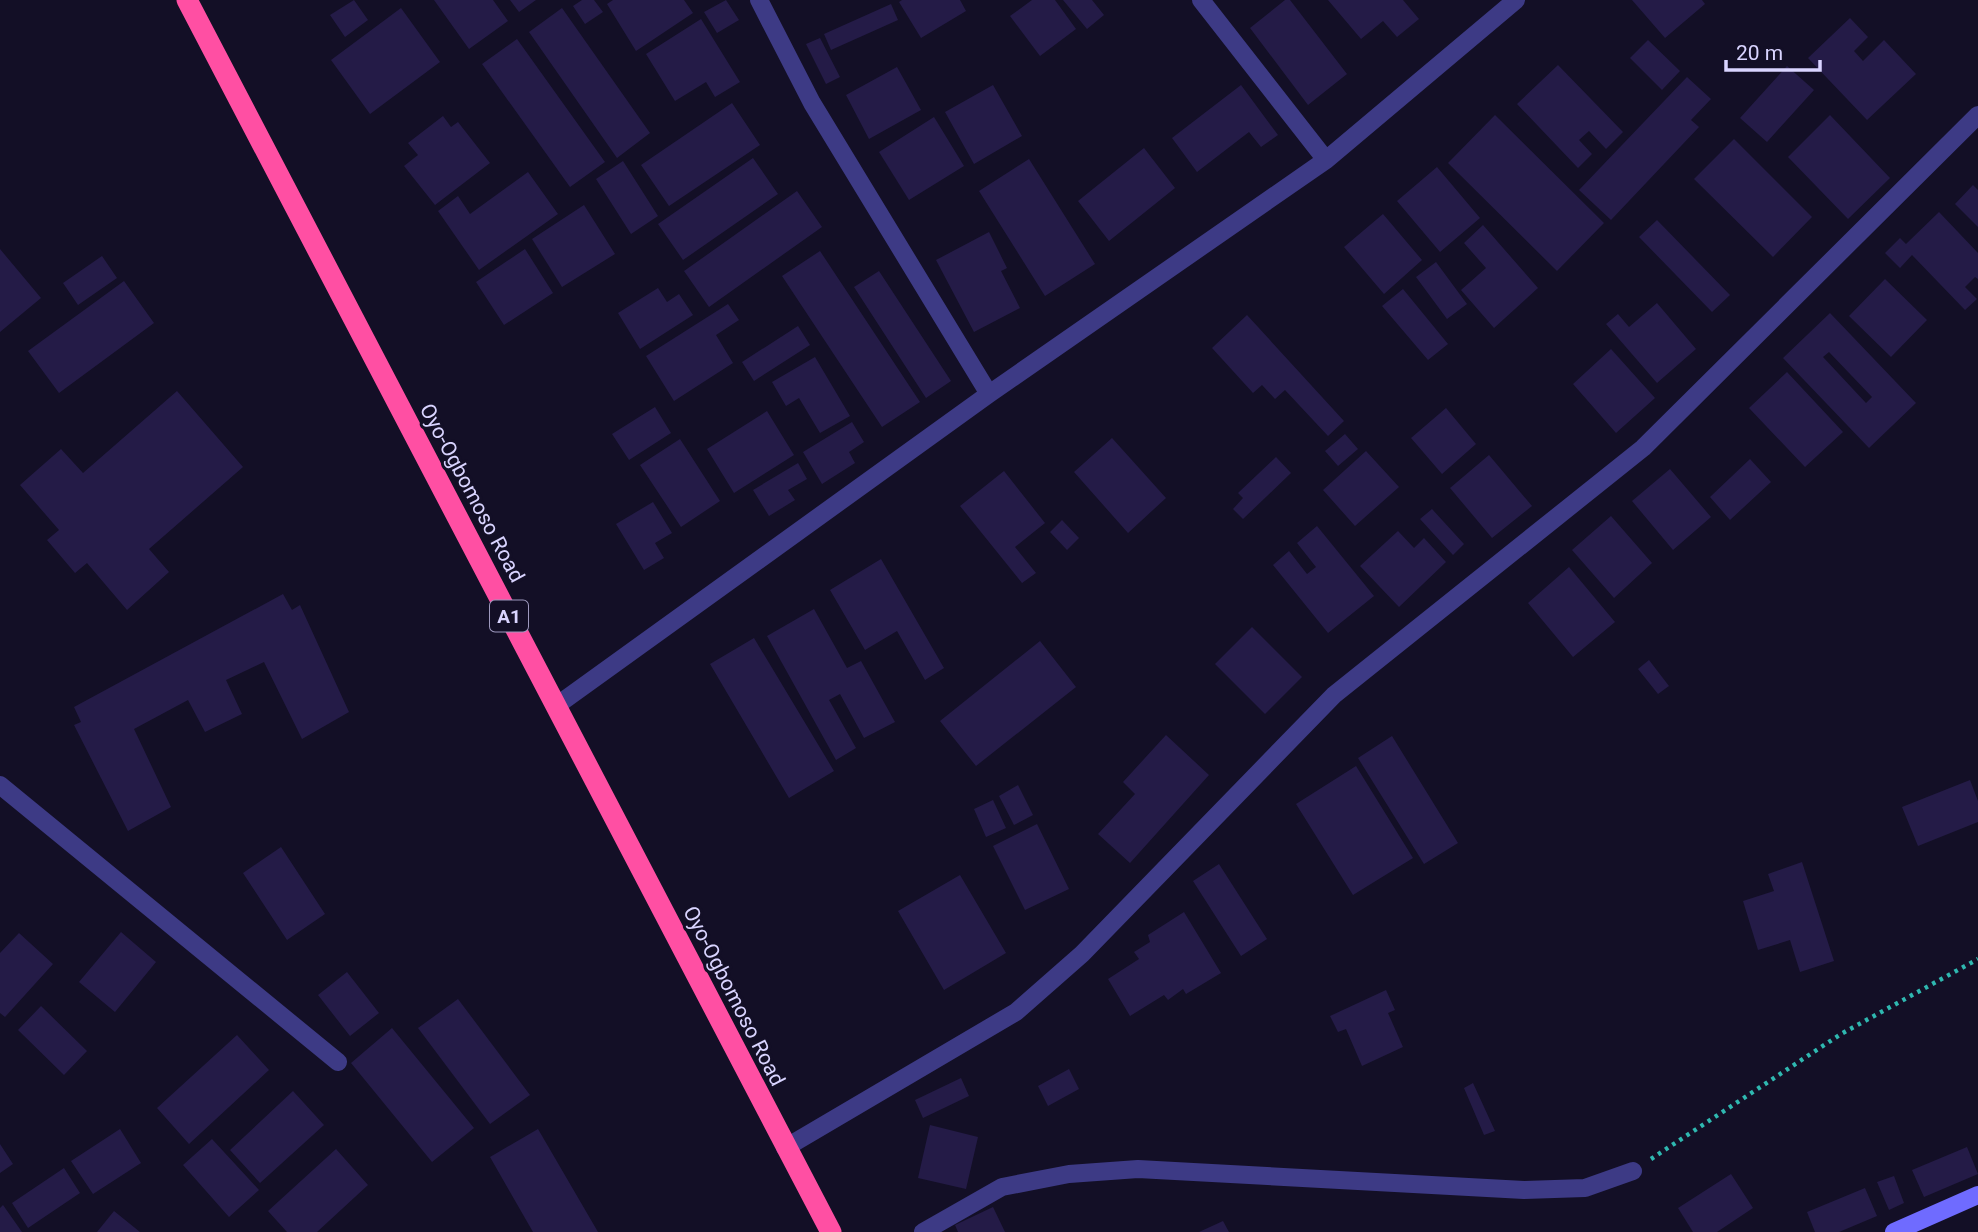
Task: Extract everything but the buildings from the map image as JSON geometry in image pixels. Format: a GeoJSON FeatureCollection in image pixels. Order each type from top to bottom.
{"type":"FeatureCollection","features":[{"type":"Feature","properties":{"kind":"highway","name":"Oyo-Ogbomoso Road"},"geometry":{"type":"LineString","coordinates":[[187,0],[831,1232]]}},
{"type":"Feature","properties":{"kind":"main road"},"geometry":{"type":"LineString","coordinates":[[1894,1232],[1978,1195]]}},
{"type":"Feature","properties":{"kind":"street"},"geometry":{"type":"LineString","coordinates":[[759,0],[812,103],[989,394]]}},
{"type":"Feature","properties":{"kind":"street"},"geometry":{"type":"LineString","coordinates":[[1201,0],[1326,160]]}},
{"type":"Feature","properties":{"kind":"street"},"geometry":{"type":"LineString","coordinates":[[556,706],[989,394],[1326,160],[1516,0]]}},
{"type":"Feature","properties":{"kind":"street"},"geometry":{"type":"LineString","coordinates":[[785,1148],[1016,1012],[1082,954],[1334,695],[1643,448],[1974,127]]}},
{"type":"Feature","properties":{"kind":"street"},"geometry":{"type":"LineString","coordinates":[[0,785],[338,1062]]}},
{"type":"Feature","properties":{"kind":"street"},"geometry":{"type":"LineString","coordinates":[[923,1232],[1002,1187],[1069,1174],[1138,1169],[1524,1189],[1585,1188],[1633,1171]]}},
{"type":"Feature","properties":{"kind":"path"},"geometry":{"type":"LineString","coordinates":[[1633,1171],[1841,1034],[1978,959]]}}]}
